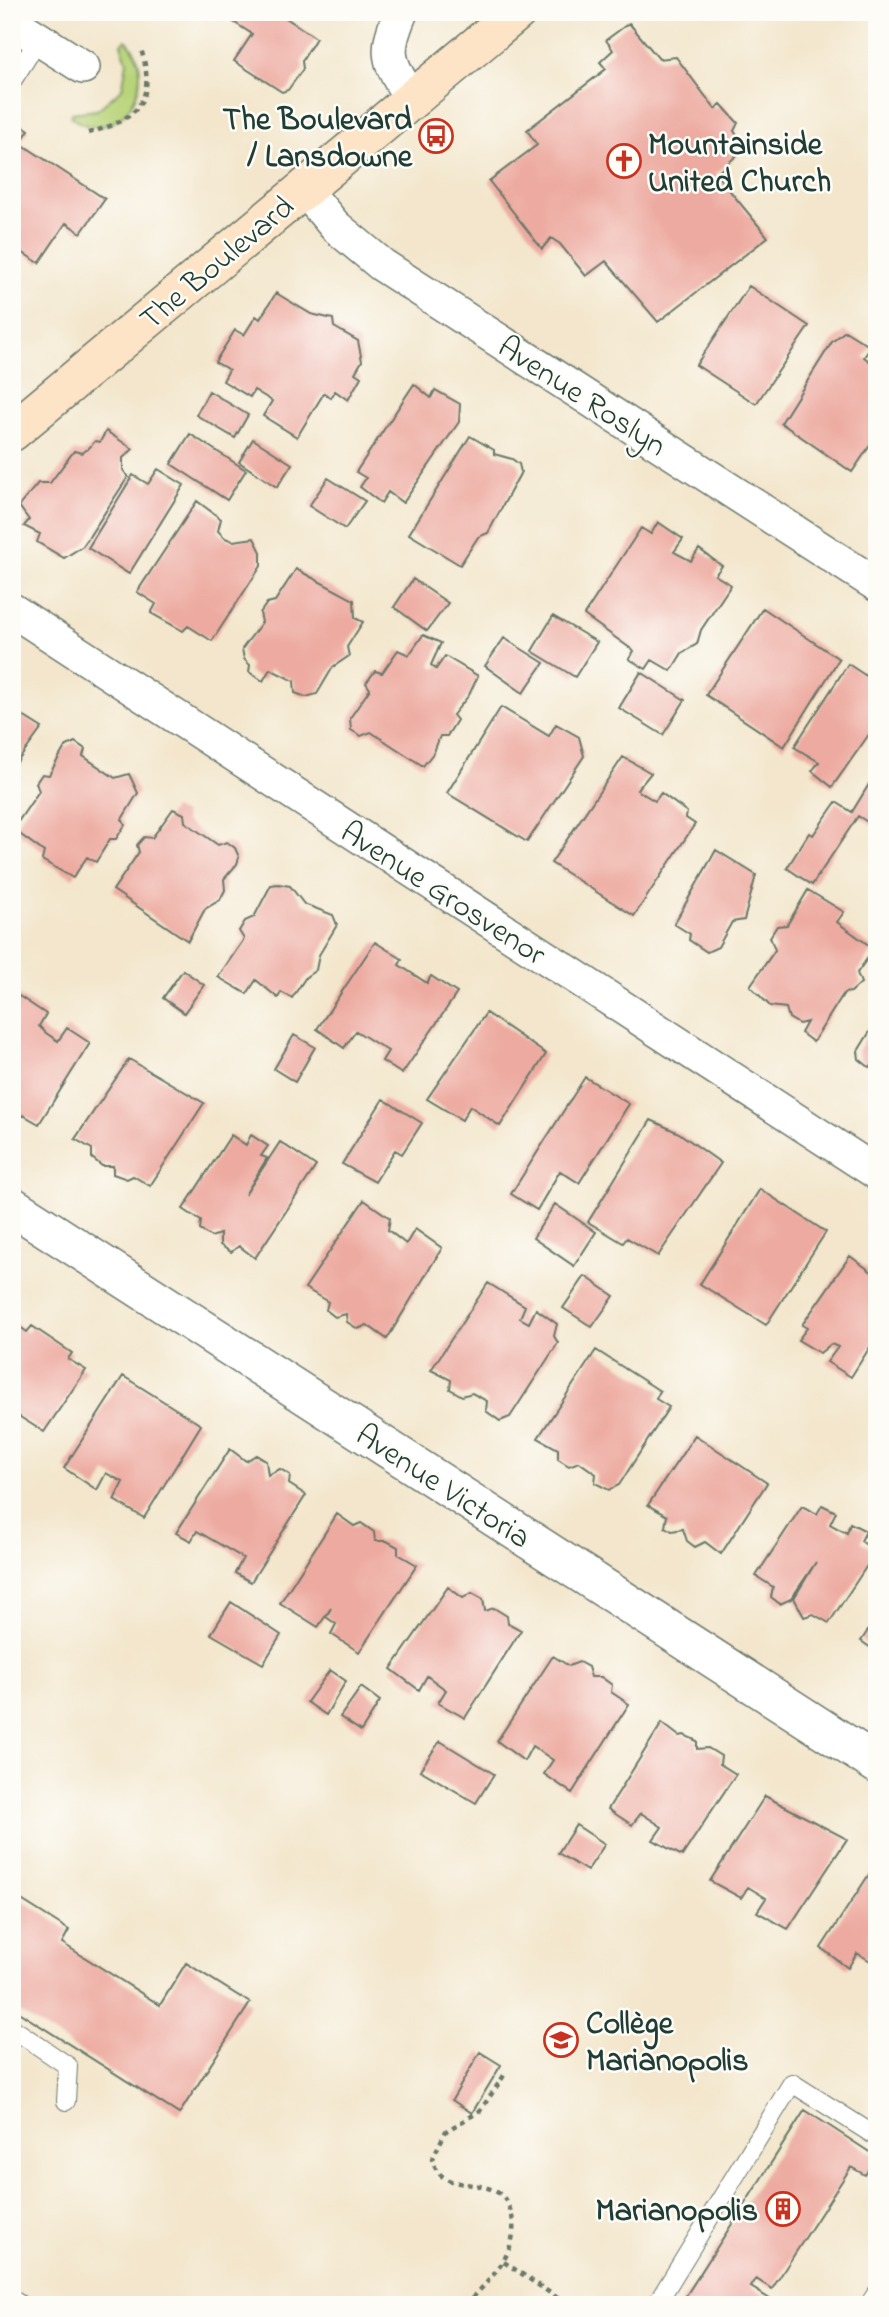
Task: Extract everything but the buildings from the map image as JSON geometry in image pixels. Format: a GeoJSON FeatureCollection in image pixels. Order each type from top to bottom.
{"type":"FeatureCollection","features":[{"type":"Feature","properties":{"kind":"main road","name":"The Boulevard"},"geometry":{"type":"LineString","coordinates":[[12,432],[517,12]]}},
{"type":"Feature","properties":{"kind":"street"},"geometry":{"type":"LineString","coordinates":[[401,12],[389,39],[389,54],[394,70],[411,99]]}},
{"type":"Feature","properties":{"kind":"street"},"geometry":{"type":"LineString","coordinates":[[26,31],[83,67]]}},
{"type":"Feature","properties":{"kind":"street","name":"Avenue Roslyn"},"geometry":{"type":"LineString","coordinates":[[304,189],[348,239],[382,265],[877,585]]}},
{"type":"Feature","properties":{"kind":"street","name":"Avenue Grosvenor"},"geometry":{"type":"LineString","coordinates":[[12,610],[877,1173]]}},
{"type":"Feature","properties":{"kind":"street","name":"Avenue Victoria"},"geometry":{"type":"LineString","coordinates":[[12,1206],[877,1764]]}},
{"type":"Feature","properties":{"kind":"lane"},"geometry":{"type":"LineString","coordinates":[[12,81],[26,31]]}},
{"type":"Feature","properties":{"kind":"lane"},"geometry":{"type":"LineString","coordinates":[[12,2028],[68,2066],[66,2101]]}},
{"type":"Feature","properties":{"kind":"lane"},"geometry":{"type":"LineString","coordinates":[[656,2305],[792,2083],[877,2137]]}},
{"type":"Feature","properties":{"kind":"path"},"geometry":{"type":"LineString","coordinates":[[88,133],[129,118],[142,101],[147,76],[141,49]]}},
{"type":"Feature","properties":{"kind":"path"},"geometry":{"type":"LineString","coordinates":[[466,2305],[505,2262],[513,2236],[508,2205],[500,2194],[455,2184],[441,2177],[432,2159],[446,2131],[480,2111],[505,2074]]}},
{"type":"Feature","properties":{"kind":"path"},"geometry":{"type":"LineString","coordinates":[[505,2262],[568,2305]]}},
{"type":"Feature","properties":{"kind":"green space"},"geometry":{"type":"Polygon","coordinates":[[[126,40],[136,56],[140,73],[138,91],[130,106],[119,118],[105,126],[88,126],[71,117],[72,113],[97,110],[122,89],[127,62],[121,44],[126,40]]]}},
{"type":"Feature","properties":{"kind":"place","name":"The Boulevard / Lansdowne"},"geometry":{"type":"Point","coordinates":[436,136]}},
{"type":"Feature","properties":{"kind":"place","name":"Mountainside United Church"},"geometry":{"type":"Point","coordinates":[624,161]}},
{"type":"Feature","properties":{"kind":"place","name":"Collège Marianopolis"},"geometry":{"type":"Point","coordinates":[561,2040]}},
{"type":"Feature","properties":{"kind":"place","name":"Marianopolis"},"geometry":{"type":"Point","coordinates":[783,2209]}}]}
